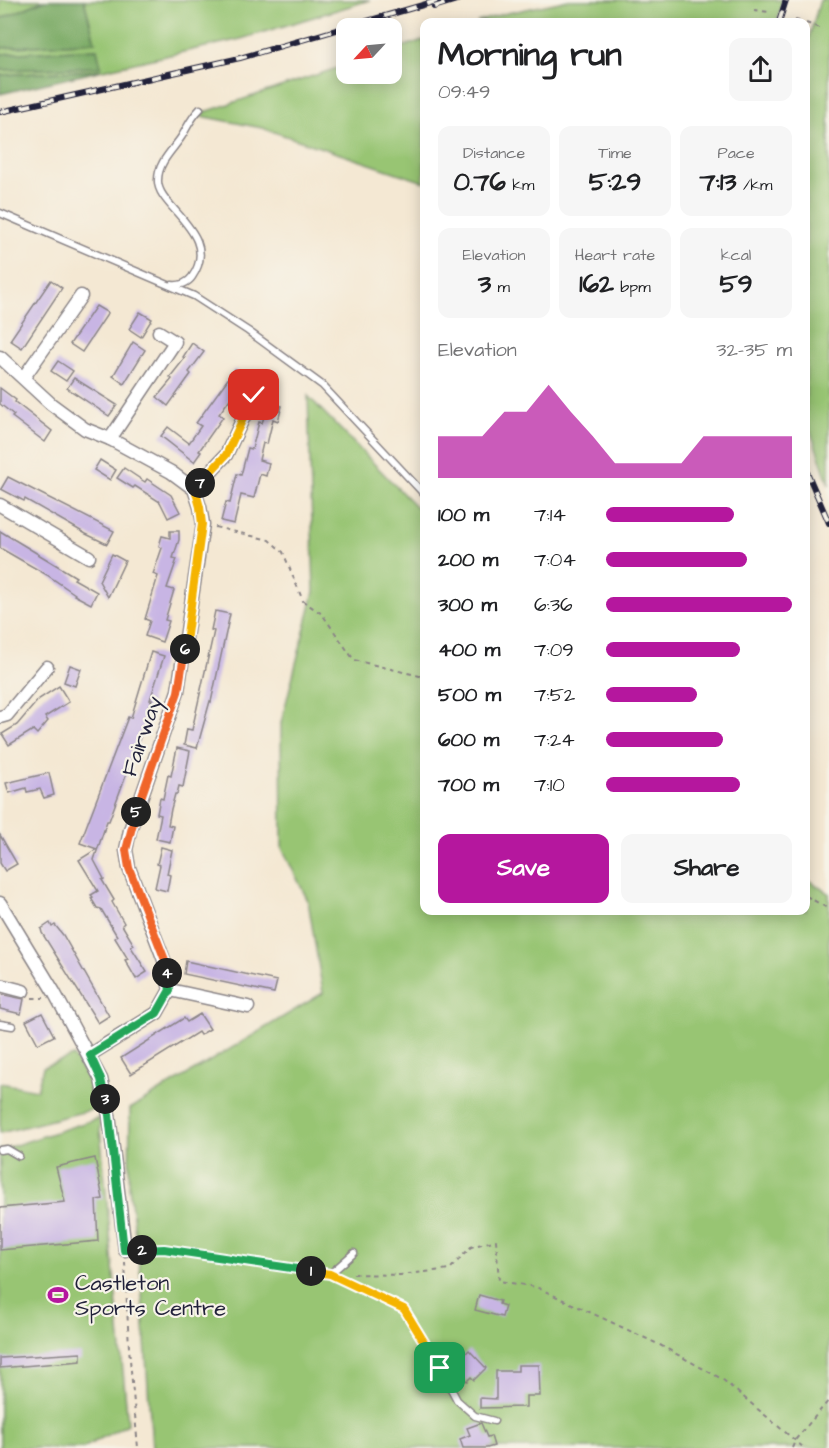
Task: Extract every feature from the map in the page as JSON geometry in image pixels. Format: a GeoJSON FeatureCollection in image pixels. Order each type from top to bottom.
{"type":"FeatureCollection","features":[{"type":"Feature","properties":{"kind":"street"},"geometry":{"type":"LineString","coordinates":[[24,377],[81,296]]}},
{"type":"Feature","properties":{"kind":"street"},"geometry":{"type":"LineString","coordinates":[[110,439],[175,342],[159,332]]}},
{"type":"Feature","properties":{"kind":"street"},"geometry":{"type":"LineString","coordinates":[[1,357],[51,404],[85,429],[110,439],[171,472],[195,489],[226,455],[254,395],[270,392]]}},
{"type":"Feature","properties":{"kind":"street","name":"Fairway"},"geometry":{"type":"LineString","coordinates":[[170,990],[165,960],[129,868],[126,850],[130,830],[178,692],[202,524],[195,489]]}},
{"type":"Feature","properties":{"kind":"street"},"geometry":{"type":"LineString","coordinates":[[0,505],[89,557]]}},
{"type":"Feature","properties":{"kind":"street"},"geometry":{"type":"LineString","coordinates":[[0,717],[8,715],[47,667]]}},
{"type":"Feature","properties":{"kind":"street"},"geometry":{"type":"LineString","coordinates":[[0,903],[54,992],[101,1079],[109,1115],[124,1250]]}},
{"type":"Feature","properties":{"kind":"street"},"geometry":{"type":"LineString","coordinates":[[0,985],[23,991]]}},
{"type":"Feature","properties":{"kind":"street"},"geometry":{"type":"LineString","coordinates":[[90,1055],[157,1013],[170,990],[248,1007]]}},
{"type":"Feature","properties":{"kind":"lane"},"geometry":{"type":"LineString","coordinates":[[166,283],[177,286],[188,282],[196,268],[199,254],[198,243],[187,222],[163,195],[158,180],[167,155],[181,138],[189,120],[200,109]]}},
{"type":"Feature","properties":{"kind":"lane"},"geometry":{"type":"LineString","coordinates":[[0,213],[194,296],[322,385],[420,490]]}},
{"type":"Feature","properties":{"kind":"lane"},"geometry":{"type":"LineString","coordinates":[[0,1024],[12,1026]]}},
{"type":"Feature","properties":{"kind":"lane"},"geometry":{"type":"LineString","coordinates":[[0,1150],[7,1149],[19,1156]]}},
{"type":"Feature","properties":{"kind":"lane"},"geometry":{"type":"LineString","coordinates":[[124,1250],[164,1249],[330,1274],[404,1309],[457,1400],[475,1416],[494,1421]]}},
{"type":"Feature","properties":{"kind":"lane"},"geometry":{"type":"LineString","coordinates":[[330,1274],[354,1253]]}},
{"type":"Feature","properties":{"kind":"path"},"geometry":{"type":"LineString","coordinates":[[754,10],[769,12]]}},
{"type":"Feature","properties":{"kind":"path"},"geometry":{"type":"LineString","coordinates":[[810,25],[820,28]]}},
{"type":"Feature","properties":{"kind":"path"},"geometry":{"type":"LineString","coordinates":[[202,524],[269,540],[283,552],[303,601],[322,614],[354,660],[420,676]]}},
{"type":"Feature","properties":{"kind":"path"},"geometry":{"type":"LineString","coordinates":[[810,898],[829,909]]}},
{"type":"Feature","properties":{"kind":"path"},"geometry":{"type":"LineString","coordinates":[[23,991],[31,998],[45,998],[54,992]]}},
{"type":"Feature","properties":{"kind":"path"},"geometry":{"type":"LineString","coordinates":[[353,1274],[400,1275],[450,1269],[471,1247],[496,1240],[499,1281],[536,1287],[660,1345],[722,1379],[804,1448]]}},
{"type":"Feature","properties":{"kind":"path"},"geometry":{"type":"LineString","coordinates":[[124,1250],[129,1348],[138,1448]]}},
{"type":"Feature","properties":{"kind":"path"},"geometry":{"type":"LineString","coordinates":[[792,1448],[796,1439],[829,1400]]}},
{"type":"Feature","properties":{"kind":"green space"},"geometry":{"type":"Polygon","coordinates":[[[0,0],[45,0],[0,19],[0,0]]]}},
{"type":"Feature","properties":{"kind":"green space"},"geometry":{"type":"Polygon","coordinates":[[[45,0],[84,0],[95,42],[0,48],[0,19],[45,0]]]}},
{"type":"Feature","properties":{"kind":"green space"},"geometry":{"type":"Polygon","coordinates":[[[84,0],[370,0],[241,39],[103,70],[0,75],[0,70],[101,67],[96,49],[0,54],[0,48],[95,42],[84,0]]]}},
{"type":"Feature","properties":{"kind":"green space"},"geometry":{"type":"Polygon","coordinates":[[[569,0],[782,0],[778,18],[490,18],[569,0]]]}},
{"type":"Feature","properties":{"kind":"green space"},"geometry":{"type":"Polygon","coordinates":[[[820,0],[829,0],[829,485],[810,430],[810,34],[820,0]]]}},
{"type":"Feature","properties":{"kind":"green space"},"geometry":{"type":"Polygon","coordinates":[[[420,41],[420,181],[262,128],[196,115],[336,68],[336,84],[402,84],[402,47],[420,41]]]}},
{"type":"Feature","properties":{"kind":"green space"},"geometry":{"type":"Polygon","coordinates":[[[97,49],[101,67],[0,70],[0,54],[97,49]]]}},
{"type":"Feature","properties":{"kind":"green space"},"geometry":{"type":"Polygon","coordinates":[[[103,70],[0,94],[0,75],[103,70]]]}},
{"type":"Feature","properties":{"kind":"green space"},"geometry":{"type":"Polygon","coordinates":[[[308,396],[420,511],[420,915],[810,915],[810,881],[829,894],[829,1448],[152,1448],[141,1279],[129,1187],[130,1109],[323,993],[308,901],[282,848],[281,723],[314,592],[308,396]]]}},
{"type":"Feature","properties":{"kind":"green space"},"geometry":{"type":"Polygon","coordinates":[[[73,1056],[88,1080],[95,1109],[0,1133],[0,1083],[37,1090],[43,1067],[73,1056]]]}},
{"type":"Feature","properties":{"kind":"green space","name":"Castleton Sports Centre"},"geometry":{"type":"Polygon","coordinates":[[[99,1118],[128,1424],[83,1448],[0,1448],[0,1150],[99,1118]]]}},
{"type":"Feature","properties":{"kind":"building"},"geometry":{"type":"Polygon","coordinates":[[[51,280],[62,288],[22,348],[10,340],[51,280]]]}},
{"type":"Feature","properties":{"kind":"building"},"geometry":{"type":"Polygon","coordinates":[[[96,306],[108,313],[82,352],[70,344],[96,306]]]}},
{"type":"Feature","properties":{"kind":"building"},"geometry":{"type":"Polygon","coordinates":[[[140,312],[152,319],[141,337],[129,329],[140,312]]]}},
{"type":"Feature","properties":{"kind":"building"},"geometry":{"type":"Polygon","coordinates":[[[133,342],[145,350],[124,384],[113,376],[133,342]]]}},
{"type":"Feature","properties":{"kind":"building"},"geometry":{"type":"Polygon","coordinates":[[[192,343],[204,352],[168,406],[157,397],[172,379],[170,377],[185,358],[183,357],[192,343]]]}},
{"type":"Feature","properties":{"kind":"building"},"geometry":{"type":"Polygon","coordinates":[[[58,361],[73,371],[66,381],[51,371],[58,361]]]}},
{"type":"Feature","properties":{"kind":"building"},"geometry":{"type":"Polygon","coordinates":[[[235,369],[245,378],[219,414],[223,417],[194,462],[161,436],[168,427],[189,443],[201,426],[196,423],[235,369]]]}},
{"type":"Feature","properties":{"kind":"building"},"geometry":{"type":"Polygon","coordinates":[[[74,378],[117,405],[109,416],[67,388],[74,378]]]}},
{"type":"Feature","properties":{"kind":"building"},"geometry":{"type":"Polygon","coordinates":[[[0,388],[52,431],[45,442],[12,417],[14,415],[0,404],[0,388]]]}},
{"type":"Feature","properties":{"kind":"building"},"geometry":{"type":"Polygon","coordinates":[[[269,402],[282,406],[278,421],[273,419],[267,444],[263,443],[259,460],[269,463],[266,476],[260,474],[254,498],[241,495],[234,524],[221,521],[226,502],[230,503],[237,474],[241,475],[248,448],[252,449],[259,422],[262,423],[269,402]]]}},
{"type":"Feature","properties":{"kind":"building"},"geometry":{"type":"Polygon","coordinates":[[[100,460],[116,470],[110,480],[94,470],[100,460]]]}},
{"type":"Feature","properties":{"kind":"building"},"geometry":{"type":"Polygon","coordinates":[[[124,468],[145,482],[147,479],[171,495],[180,512],[168,518],[160,502],[117,478],[124,468]]]}},
{"type":"Feature","properties":{"kind":"building"},"geometry":{"type":"Polygon","coordinates":[[[8,477],[114,531],[107,544],[25,499],[24,501],[1,489],[8,477]]]}},
{"type":"Feature","properties":{"kind":"building"},"geometry":{"type":"Polygon","coordinates":[[[0,531],[97,592],[91,604],[0,548],[0,531]]]}},
{"type":"Feature","properties":{"kind":"building"},"geometry":{"type":"Polygon","coordinates":[[[170,531],[179,531],[179,540],[173,558],[177,559],[167,588],[174,590],[165,620],[169,621],[162,642],[145,636],[150,621],[145,619],[158,576],[153,574],[162,548],[159,546],[162,536],[170,538],[170,531]]]}},
{"type":"Feature","properties":{"kind":"building"},"geometry":{"type":"Polygon","coordinates":[[[112,554],[125,561],[108,597],[99,581],[112,554]]]}},
{"type":"Feature","properties":{"kind":"building"},"geometry":{"type":"Polygon","coordinates":[[[215,611],[230,614],[211,702],[197,748],[184,745],[187,729],[192,730],[214,631],[211,630],[215,611]]]}},
{"type":"Feature","properties":{"kind":"building"},"geometry":{"type":"Polygon","coordinates":[[[151,652],[164,656],[150,700],[152,700],[131,764],[109,821],[107,821],[94,860],[114,900],[112,902],[124,923],[122,925],[134,945],[131,947],[147,972],[136,979],[125,960],[128,959],[115,938],[117,936],[101,909],[97,908],[91,898],[93,897],[91,895],[98,891],[79,860],[97,849],[80,843],[128,717],[131,718],[151,652]]]}},
{"type":"Feature","properties":{"kind":"building"},"geometry":{"type":"Polygon","coordinates":[[[70,665],[81,669],[75,686],[64,682],[70,665]]]}},
{"type":"Feature","properties":{"kind":"building"},"geometry":{"type":"Polygon","coordinates":[[[59,686],[69,702],[45,717],[48,721],[37,734],[33,730],[9,745],[2,734],[17,725],[39,699],[59,686]]]}},
{"type":"Feature","properties":{"kind":"building"},"geometry":{"type":"Polygon","coordinates":[[[177,748],[190,751],[183,787],[179,786],[171,809],[168,825],[173,826],[170,842],[156,839],[161,815],[157,814],[168,775],[171,776],[177,748]]]}},
{"type":"Feature","properties":{"kind":"building"},"geometry":{"type":"Polygon","coordinates":[[[49,773],[54,795],[44,798],[40,789],[27,792],[26,788],[9,793],[6,783],[49,773]]]}},
{"type":"Feature","properties":{"kind":"building"},"geometry":{"type":"Polygon","coordinates":[[[0,835],[17,864],[5,871],[0,863],[0,835]]]}},
{"type":"Feature","properties":{"kind":"building"},"geometry":{"type":"Polygon","coordinates":[[[161,847],[172,850],[167,874],[170,875],[167,891],[155,888],[161,847]]]}},
{"type":"Feature","properties":{"kind":"building"},"geometry":{"type":"Polygon","coordinates":[[[50,923],[52,927],[55,925],[63,935],[109,1016],[98,1023],[42,933],[41,929],[50,923]]]}},
{"type":"Feature","properties":{"kind":"building"},"geometry":{"type":"Polygon","coordinates":[[[186,961],[277,981],[274,993],[184,974],[186,961]]]}},
{"type":"Feature","properties":{"kind":"building"},"geometry":{"type":"Polygon","coordinates":[[[0,994],[24,999],[21,1014],[0,1009],[0,994]]]}},
{"type":"Feature","properties":{"kind":"building"},"geometry":{"type":"Polygon","coordinates":[[[42,1013],[54,1036],[38,1044],[26,1021],[42,1013]]]}},
{"type":"Feature","properties":{"kind":"building"},"geometry":{"type":"Polygon","coordinates":[[[200,1014],[210,1029],[200,1035],[198,1032],[131,1074],[121,1058],[184,1018],[187,1022],[200,1014]]]}},
{"type":"Feature","properties":{"kind":"building"},"geometry":{"type":"Polygon","coordinates":[[[95,1158],[103,1199],[96,1200],[98,1241],[0,1250],[0,1208],[65,1202],[56,1167],[95,1158]]]}},
{"type":"Feature","properties":{"kind":"building"},"geometry":{"type":"Polygon","coordinates":[[[479,1295],[500,1301],[499,1304],[505,1306],[502,1317],[475,1310],[479,1295]]]}},
{"type":"Feature","properties":{"kind":"building"},"geometry":{"type":"Polygon","coordinates":[[[469,1350],[486,1368],[474,1380],[471,1377],[467,1381],[459,1374],[464,1370],[457,1362],[469,1350]]]}},
{"type":"Feature","properties":{"kind":"building"},"geometry":{"type":"Polygon","coordinates":[[[81,1353],[81,1361],[0,1368],[0,1358],[81,1353]]]}},
{"type":"Feature","properties":{"kind":"building"},"geometry":{"type":"Polygon","coordinates":[[[518,1365],[539,1365],[540,1396],[526,1396],[526,1407],[480,1408],[480,1398],[496,1399],[496,1371],[518,1371],[518,1365]]]}},
{"type":"Feature","properties":{"kind":"building"},"geometry":{"type":"Polygon","coordinates":[[[481,1423],[487,1437],[491,1436],[494,1446],[463,1448],[460,1439],[470,1435],[467,1428],[481,1423]]]}},
{"type":"Feature","properties":{"kind":"railway"},"geometry":{"type":"LineString","coordinates":[[0,112],[240,58],[440,0]]}},
{"type":"Feature","properties":{"kind":"railway"},"geometry":{"type":"LineString","coordinates":[[434,7],[457,0]]}},
{"type":"Feature","properties":{"kind":"railway"},"geometry":{"type":"LineString","coordinates":[[780,18],[786,0]]}},
{"type":"Feature","properties":{"kind":"railway"},"geometry":{"type":"LineString","coordinates":[[810,479],[829,523]]}},
{"type":"Feature","properties":{"kind":"place","name":"Castleton Sports Centre"},"geometry":{"type":"Point","coordinates":[58,1295]}},
{"type":"Feature","properties":{"kind":"route"},"geometry":{"type":"LineString","coordinates":[[254,395],[226,455],[195,489],[202,524],[178,692],[130,830],[126,850],[129,868],[165,960],[170,990],[157,1013],[90,1055],[101,1079],[109,1115],[124,1250],[164,1249],[330,1274],[404,1309],[440,1368]]}}]}
